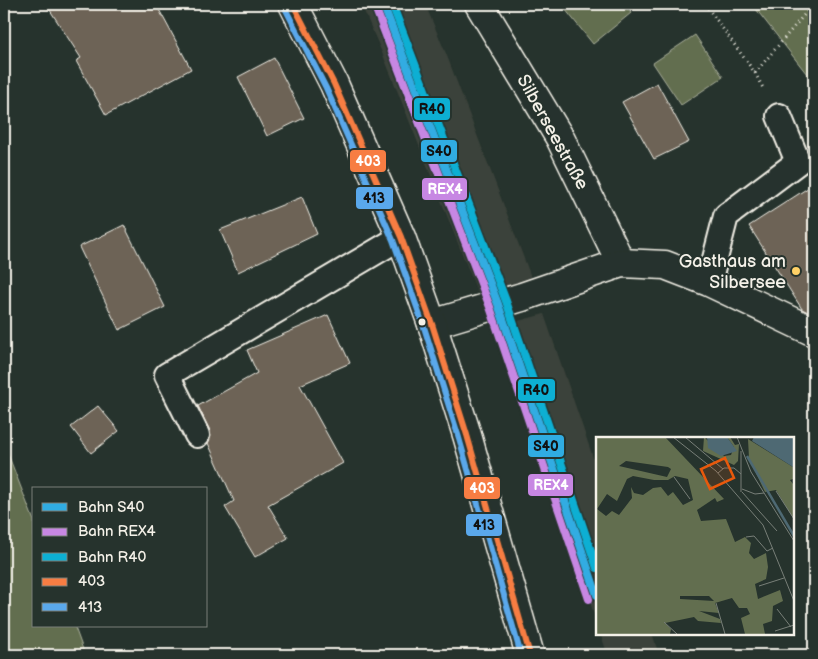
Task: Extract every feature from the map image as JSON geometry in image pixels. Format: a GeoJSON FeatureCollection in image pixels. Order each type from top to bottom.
{"type":"FeatureCollection","features":[{"type":"Feature","properties":{"kind":"street"},"geometry":{"type":"LineString","coordinates":[[293,4],[334,84],[401,237],[432,324],[467,435],[530,655]]}},
{"type":"Feature","properties":{"kind":"street","name":"Silberseestraße"},"geometry":{"type":"LineString","coordinates":[[479,4],[560,138],[621,263]]}},
{"type":"Feature","properties":{"kind":"street"},"geometry":{"type":"LineString","coordinates":[[432,324],[522,297],[621,263],[665,265],[709,282],[814,332]]}},
{"type":"Feature","properties":{"kind":"lane"},"geometry":{"type":"LineString","coordinates":[[709,282],[726,216],[798,162],[779,116]]}},
{"type":"Feature","properties":{"kind":"lane"},"geometry":{"type":"LineString","coordinates":[[197,435],[167,375],[401,237]]}},
{"type":"Feature","properties":{"kind":"path"},"geometry":{"type":"LineString","coordinates":[[705,4],[754,73],[779,116]]}},
{"type":"Feature","properties":{"kind":"path"},"geometry":{"type":"LineString","coordinates":[[803,4],[809,10],[814,11]]}},
{"type":"Feature","properties":{"kind":"path"},"geometry":{"type":"LineString","coordinates":[[754,73],[809,10]]}},
{"type":"Feature","properties":{"kind":"shaded area"},"geometry":{"type":"Polygon","coordinates":[[[361,4],[425,4],[447,56],[531,277],[479,296],[361,4]]]}},
{"type":"Feature","properties":{"kind":"shaded area"},"geometry":{"type":"Polygon","coordinates":[[[544,314],[596,466],[596,620],[497,327],[544,314]]]}},
{"type":"Feature","properties":{"kind":"shaded area"},"geometry":{"type":"Polygon","coordinates":[[[600,634],[652,634],[659,655],[608,655],[600,634]]]}},
{"type":"Feature","properties":{"kind":"green space"},"geometry":{"type":"Polygon","coordinates":[[[561,4],[624,4],[631,13],[593,44],[561,4]]]}},
{"type":"Feature","properties":{"kind":"green space"},"geometry":{"type":"Polygon","coordinates":[[[752,4],[814,4],[814,83],[752,4]]]}},
{"type":"Feature","properties":{"kind":"green space"},"geometry":{"type":"Polygon","coordinates":[[[695,35],[723,77],[681,105],[653,63],[695,35]]]}},
{"type":"Feature","properties":{"kind":"green space"},"geometry":{"type":"Polygon","coordinates":[[[4,444],[32,516],[32,626],[74,626],[85,655],[4,655],[4,444]]]}},
{"type":"Feature","properties":{"kind":"building"},"geometry":{"type":"Polygon","coordinates":[[[46,4],[156,4],[191,69],[106,115],[76,61],[81,58],[46,4]]]}},
{"type":"Feature","properties":{"kind":"building"},"geometry":{"type":"Polygon","coordinates":[[[274,58],[304,118],[267,136],[238,77],[274,58]]]}},
{"type":"Feature","properties":{"kind":"building"},"geometry":{"type":"Polygon","coordinates":[[[657,83],[689,142],[654,159],[622,102],[657,83]]]}},
{"type":"Feature","properties":{"kind":"building","name":"Gasthaus am Silbersee"},"geometry":{"type":"Polygon","coordinates":[[[814,184],[814,315],[802,309],[749,226],[814,184]]]}},
{"type":"Feature","properties":{"kind":"building"},"geometry":{"type":"Polygon","coordinates":[[[302,197],[317,234],[238,272],[220,230],[302,197]]]}},
{"type":"Feature","properties":{"kind":"building"},"geometry":{"type":"Polygon","coordinates":[[[124,225],[165,307],[119,330],[79,247],[124,225]]]}},
{"type":"Feature","properties":{"kind":"building"},"geometry":{"type":"Polygon","coordinates":[[[328,315],[350,363],[300,385],[343,463],[268,505],[288,538],[255,557],[225,507],[234,501],[208,443],[211,436],[198,406],[257,373],[247,350],[328,315]]]}},
{"type":"Feature","properties":{"kind":"building"},"geometry":{"type":"Polygon","coordinates":[[[98,406],[119,431],[91,453],[71,427],[98,406]]]}},
{"type":"Feature","properties":{"kind":"rail line","name":"S40"},"geometry":{"type":"LineString","coordinates":[[383,4],[498,304],[596,592]]}},
{"type":"Feature","properties":{"kind":"rail line","name":"R40"},"geometry":{"type":"LineString","coordinates":[[392,4],[506,301],[596,565]]}},
{"type":"Feature","properties":{"kind":"rail line","name":"REX4"},"geometry":{"type":"LineString","coordinates":[[375,7],[490,307],[589,599]]}},
{"type":"Feature","properties":{"kind":"transit line","name":"403"},"geometry":{"type":"LineString","coordinates":[[293,4],[334,84],[401,237],[432,324],[467,435],[530,655]]}},
{"type":"Feature","properties":{"kind":"transit line","name":"413"},"geometry":{"type":"LineString","coordinates":[[285,8],[326,88],[393,240],[424,327],[459,438],[521,655]]}},
{"type":"Feature","properties":{"kind":"place","name":"Gasthaus am Silbersee"},"geometry":{"type":"Point","coordinates":[796,271]}}]}
